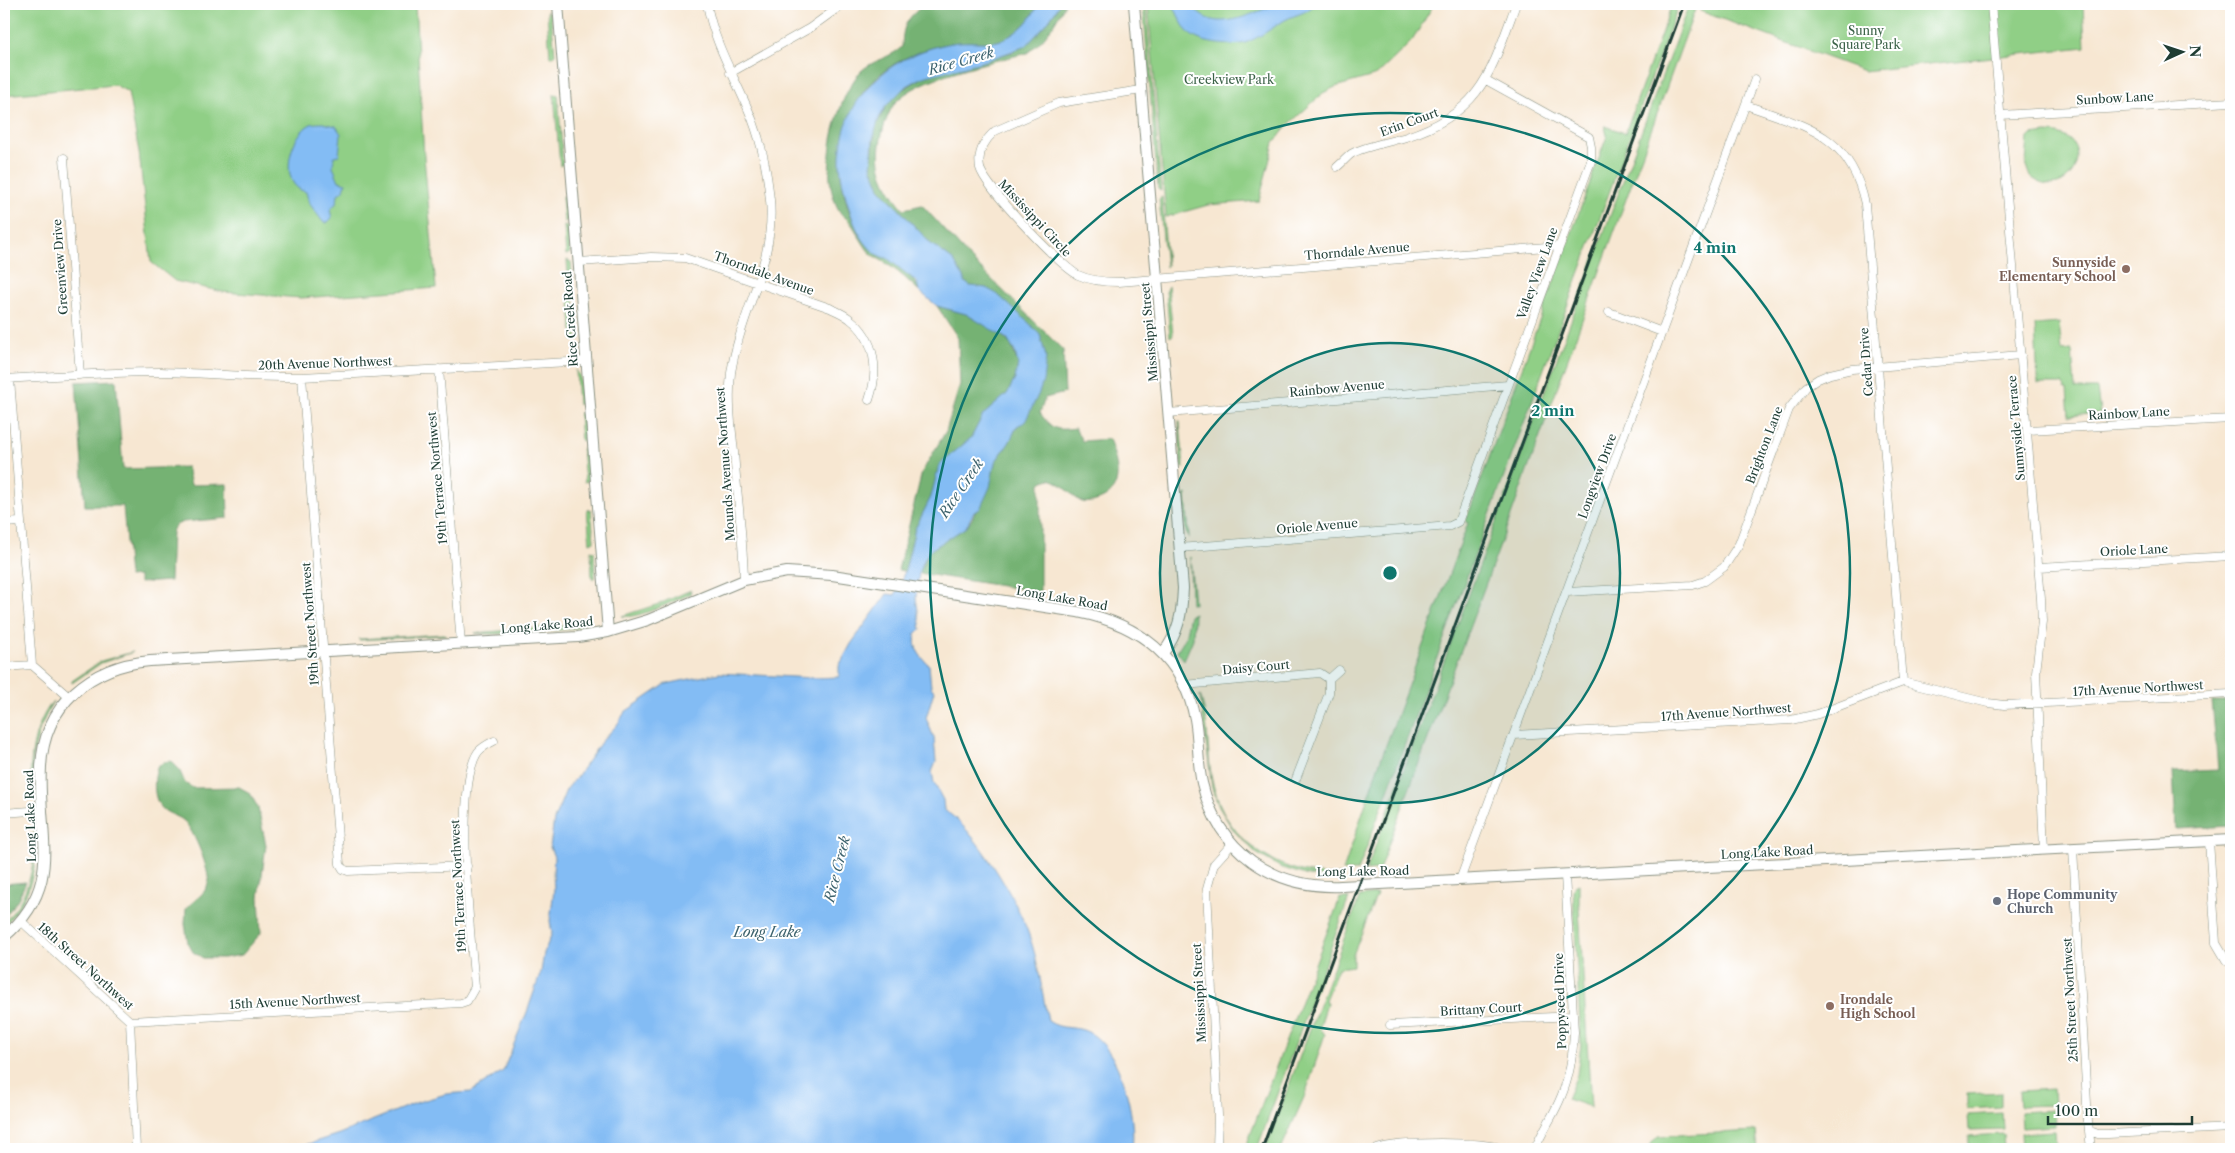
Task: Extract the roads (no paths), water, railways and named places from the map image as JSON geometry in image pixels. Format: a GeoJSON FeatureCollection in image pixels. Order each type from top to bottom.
{"type":"FeatureCollection","features":[{"type":"Feature","properties":{"kind":"street","name":"Rice Creek Road"},"geometry":{"type":"LineString","coordinates":[[558,4],[608,632]]}},
{"type":"Feature","properties":{"kind":"street","name":"Mounds Avenue Northwest"},"geometry":{"type":"LineString","coordinates":[[707,4],[718,47],[748,110],[766,164],[772,219],[766,260],[739,337],[731,380],[731,417],[744,580]]}},
{"type":"Feature","properties":{"kind":"street"},"geometry":{"type":"LineString","coordinates":[[730,73],[810,28],[843,4]]}},
{"type":"Feature","properties":{"kind":"street","name":"Mississippi Street"},"geometry":{"type":"LineString","coordinates":[[1134,4],[1183,588],[1182,613],[1176,634],[1163,653]]}},
{"type":"Feature","properties":{"kind":"street","name":"Erin Court"},"geometry":{"type":"LineString","coordinates":[[1337,167],[1352,153],[1420,132],[1450,118],[1470,101],[1486,80],[1516,4]]}},
{"type":"Feature","properties":{"kind":"street","name":"Sunnyside Terrace"},"geometry":{"type":"LineString","coordinates":[[1991,4],[2039,566],[2042,622],[2036,672],[2044,850]]}},
{"type":"Feature","properties":{"kind":"street","name":"Longview Drive"},"geometry":{"type":"LineString","coordinates":[[1460,880],[1755,79]]}},
{"type":"Feature","properties":{"kind":"street","name":"Valley View Lane"},"geometry":{"type":"LineString","coordinates":[[1456,525],[1591,161],[1589,137],[1486,80]]}},
{"type":"Feature","properties":{"kind":"street","name":"Mississippi Circle"},"geometry":{"type":"LineString","coordinates":[[1141,90],[1072,99],[1009,124],[995,131],[988,138],[982,147],[979,160],[983,177],[989,186],[1066,268],[1078,275],[1105,282],[1157,278]]}},
{"type":"Feature","properties":{"kind":"street","name":"Sunbow Lane"},"geometry":{"type":"LineString","coordinates":[[2000,115],[2231,102]]}},
{"type":"Feature","properties":{"kind":"street","name":"Cedar Drive"},"geometry":{"type":"LineString","coordinates":[[1746,105],[1820,134],[1834,143],[1854,170],[1861,185],[1865,204],[1903,682]]}},
{"type":"Feature","properties":{"kind":"street","name":"Greenview Drive"},"geometry":{"type":"LineString","coordinates":[[64,158],[80,375]]}},
{"type":"Feature","properties":{"kind":"street","name":"Thorndale Avenue"},"geometry":{"type":"LineString","coordinates":[[1157,278],[1559,246]]}},
{"type":"Feature","properties":{"kind":"street","name":"Thorndale Avenue"},"geometry":{"type":"LineString","coordinates":[[579,262],[651,257],[685,258],[830,308],[849,318],[866,337],[874,358],[874,385],[869,400]]}},
{"type":"Feature","properties":{"kind":"street"},"geometry":{"type":"LineString","coordinates":[[1609,312],[1662,332]]}},
{"type":"Feature","properties":{"kind":"street","name":"Brighton Lane"},"geometry":{"type":"LineString","coordinates":[[1567,592],[1693,585],[1715,575],[1731,559],[1739,544],[1783,423],[1797,398],[1806,387],[1830,374],[1877,367],[2021,355]]}},
{"type":"Feature","properties":{"kind":"street","name":"20th Avenue Northwest"},"geometry":{"type":"LineString","coordinates":[[7,379],[157,372],[223,374],[260,378],[302,377],[586,361]]}},
{"type":"Feature","properties":{"kind":"street","name":"19th Terrace Northwest"},"geometry":{"type":"LineString","coordinates":[[439,369],[461,644]]}},
{"type":"Feature","properties":{"kind":"street","name":"19th Street Northwest"},"geometry":{"type":"LineString","coordinates":[[302,377],[338,857],[343,869],[355,871],[467,866]]}},
{"type":"Feature","properties":{"kind":"street"},"geometry":{"type":"LineString","coordinates":[[7,379],[32,665],[70,698]]}},
{"type":"Feature","properties":{"kind":"street","name":"Rainbow Avenue"},"geometry":{"type":"LineString","coordinates":[[1168,413],[1508,385]]}},
{"type":"Feature","properties":{"kind":"street","name":"Rainbow Lane"},"geometry":{"type":"LineString","coordinates":[[2028,430],[2231,419]]}},
{"type":"Feature","properties":{"kind":"street"},"geometry":{"type":"LineString","coordinates":[[4,523],[20,522]]}},
{"type":"Feature","properties":{"kind":"street","name":"Oriole Avenue"},"geometry":{"type":"LineString","coordinates":[[1180,548],[1456,525]]}},
{"type":"Feature","properties":{"kind":"street","name":"Oriole Lane"},"geometry":{"type":"LineString","coordinates":[[2039,566],[2231,556]]}},
{"type":"Feature","properties":{"kind":"street","name":"Long Lake Road"},"geometry":{"type":"LineString","coordinates":[[4,937],[21,921],[31,904],[43,876],[45,862],[41,768],[44,746],[53,723],[70,698],[90,679],[105,671],[134,662],[564,639],[608,632],[657,616],[744,580],[770,574],[804,572],[890,583],[1100,616],[1140,634],[1163,653],[1184,685],[1195,721],[1199,767],[1206,798],[1221,830],[1232,844],[1248,858],[1275,875],[1319,887],[2231,840]]}},
{"type":"Feature","properties":{"kind":"street"},"geometry":{"type":"LineString","coordinates":[[4,667],[32,665]]}},
{"type":"Feature","properties":{"kind":"street"},"geometry":{"type":"LineString","coordinates":[[1296,779],[1329,693],[1329,679],[1339,670]]}},
{"type":"Feature","properties":{"kind":"street","name":"Daisy Court"},"geometry":{"type":"LineString","coordinates":[[1184,685],[1320,673],[1329,679]]}},
{"type":"Feature","properties":{"kind":"street","name":"17th Avenue Northwest"},"geometry":{"type":"LineString","coordinates":[[1514,735],[1791,720],[1818,714],[1903,682],[1988,703],[2037,705],[2231,694]]}},
{"type":"Feature","properties":{"kind":"street","name":"19th Terrace Northwest"},"geometry":{"type":"LineString","coordinates":[[461,1003],[469,999],[474,987],[465,827],[469,784],[478,753],[494,741]]}},
{"type":"Feature","properties":{"kind":"street"},"geometry":{"type":"LineString","coordinates":[[4,813],[43,810]]}},
{"type":"Feature","properties":{"kind":"street"},"geometry":{"type":"LineString","coordinates":[[2209,841],[2216,942],[2226,960]]}},
{"type":"Feature","properties":{"kind":"street","name":"Mississippi Street"},"geometry":{"type":"LineString","coordinates":[[1217,1149],[1218,1115],[1207,889],[1214,864],[1232,844]]}},
{"type":"Feature","properties":{"kind":"street","name":"25th Street Northwest"},"geometry":{"type":"LineString","coordinates":[[2073,848],[2091,1149]]}},
{"type":"Feature","properties":{"kind":"street","name":"Poppyseed Drive"},"geometry":{"type":"LineString","coordinates":[[1535,1149],[1561,1098],[1570,1074],[1574,1054],[1565,875]]}},
{"type":"Feature","properties":{"kind":"street","name":"18th Street Northwest"},"geometry":{"type":"LineString","coordinates":[[21,921],[130,1021],[136,1149]]}},
{"type":"Feature","properties":{"kind":"street","name":"15th Avenue Northwest"},"geometry":{"type":"LineString","coordinates":[[130,1021],[461,1003]]}},
{"type":"Feature","properties":{"kind":"street","name":"Brittany Court"},"geometry":{"type":"LineString","coordinates":[[1390,1025],[1573,1016]]}},
{"type":"Feature","properties":{"kind":"street"},"geometry":{"type":"LineString","coordinates":[[2090,1131],[2098,1134],[2108,1134],[2231,1128]]}},
{"type":"Feature","properties":{"kind":"street"},"geometry":{"type":"LineString","coordinates":[[1377,1149],[1389,1146],[1467,1143],[1504,1149]]}},
{"type":"Feature","properties":{"kind":"water"},"geometry":{"type":"Polygon","coordinates":[[[1280,3],[1315,4],[1308,10],[1285,20],[1245,43],[1231,45],[1206,42],[1192,35],[1183,25],[1173,4],[1191,4],[1199,14],[1209,19],[1220,21],[1243,17],[1280,3]]]}},
{"type":"Feature","properties":{"kind":"water","name":"Long Lake"},"geometry":{"type":"Polygon","coordinates":[[[1039,4],[1060,4],[1047,23],[1026,46],[985,61],[923,77],[905,87],[886,106],[879,118],[873,138],[871,167],[881,190],[931,244],[954,261],[966,283],[970,286],[986,288],[997,294],[1029,323],[1040,335],[1046,357],[1043,381],[1039,393],[1025,422],[1017,426],[1009,443],[995,462],[990,487],[980,509],[974,512],[966,527],[929,551],[922,564],[916,598],[921,630],[916,633],[915,643],[920,654],[929,665],[931,687],[934,691],[926,718],[934,738],[936,762],[932,772],[934,783],[943,800],[944,810],[956,819],[981,848],[994,866],[1015,904],[1029,935],[1038,967],[1048,1021],[1059,1026],[1088,1032],[1099,1040],[1109,1052],[1124,1084],[1129,1102],[1132,1119],[1132,1149],[293,1149],[339,1134],[418,1102],[446,1094],[471,1092],[503,1071],[527,1012],[541,972],[544,953],[552,933],[550,921],[554,889],[554,857],[550,847],[554,820],[566,790],[625,712],[666,684],[719,673],[813,678],[839,677],[839,666],[851,644],[887,594],[895,595],[905,571],[915,529],[931,497],[939,465],[971,438],[983,415],[1007,394],[1015,379],[1018,364],[1015,352],[1007,339],[966,314],[937,306],[919,291],[917,282],[887,258],[875,253],[865,243],[852,217],[841,173],[840,156],[846,126],[854,107],[865,91],[895,65],[913,55],[952,43],[992,42],[1005,39],[1022,27],[1032,16],[1039,4]]]}},
{"type":"Feature","properties":{"kind":"water"},"geometry":{"type":"Polygon","coordinates":[[[323,123],[336,126],[341,134],[339,155],[334,156],[333,167],[339,181],[346,183],[344,190],[338,194],[337,202],[330,210],[332,218],[327,223],[323,222],[309,203],[306,192],[297,187],[292,180],[289,170],[290,159],[297,138],[311,124],[323,123]]]}},
{"type":"Feature","properties":{"kind":"railway"},"geometry":{"type":"LineString","coordinates":[[1262,1149],[1684,4]]}},
{"type":"Feature","properties":{"kind":"place","name":"Sunnyside Elementary School"},"geometry":{"type":"Point","coordinates":[2126,269]}},
{"type":"Feature","properties":{"kind":"place","name":"Hope Community Church"},"geometry":{"type":"Point","coordinates":[1997,901]}},
{"type":"Feature","properties":{"kind":"place","name":"Irondale High School"},"geometry":{"type":"Point","coordinates":[1830,1006]}},
{"type":"Feature","properties":{"kind":"park label","name":"Sunny Square Park"},"geometry":{"type":"Point","coordinates":[1866,37]}},
{"type":"Feature","properties":{"kind":"park label","name":"Creekview Park"},"geometry":{"type":"Point","coordinates":[1229,79]}},
{"type":"Feature","properties":{"kind":"water label","name":"Rice Creek"},"geometry":{"type":"Point","coordinates":[961,61]}},
{"type":"Feature","properties":{"kind":"water label","name":"Rice Creek"},"geometry":{"type":"Point","coordinates":[961,488]}},
{"type":"Feature","properties":{"kind":"water label","name":"Rice Creek"},"geometry":{"type":"Point","coordinates":[837,869]}}]}
